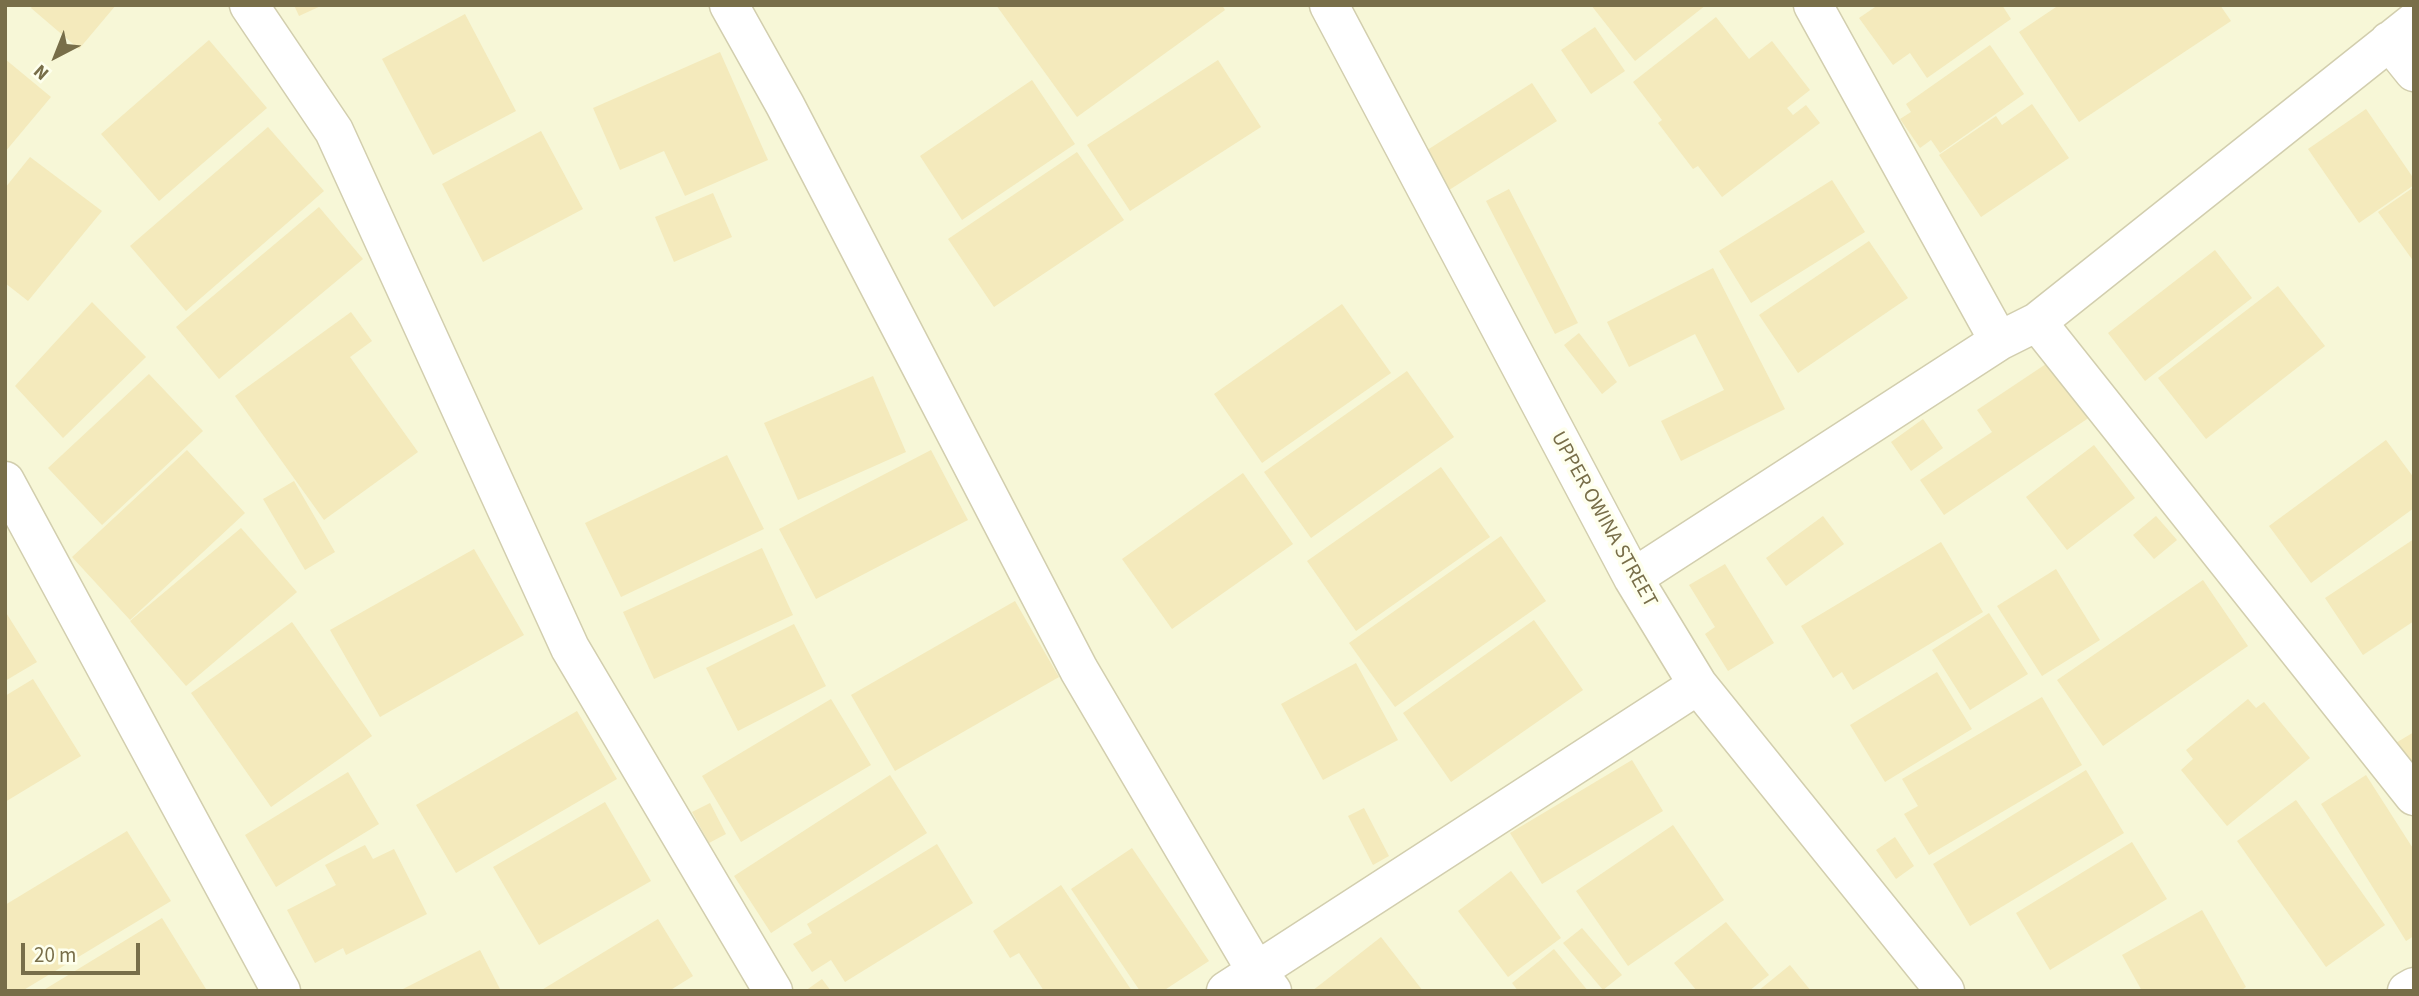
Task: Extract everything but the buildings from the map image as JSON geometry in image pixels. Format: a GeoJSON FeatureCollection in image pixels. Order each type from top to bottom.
{"type":"FeatureCollection","features":[{"type":"Feature","properties":{"kind":"street"},"geometry":{"type":"LineString","coordinates":[[249,5],[334,131],[570,649],[772,991]]}},
{"type":"Feature","properties":{"kind":"street"},"geometry":{"type":"LineString","coordinates":[[729,5],[785,105],[1079,670],[1251,984],[1698,685]]}},
{"type":"Feature","properties":{"kind":"street","name":"UPPER OWINA STREET"},"geometry":{"type":"LineString","coordinates":[[1329,5],[1633,578],[1698,685],[1945,991]]}},
{"type":"Feature","properties":{"kind":"street"},"geometry":{"type":"LineString","coordinates":[[1812,5],[1999,341]]}},
{"type":"Feature","properties":{"kind":"street"},"geometry":{"type":"LineString","coordinates":[[1633,578],[1999,341],[2037,322],[2402,31],[2414,72]]}},
{"type":"Feature","properties":{"kind":"street"},"geometry":{"type":"LineString","coordinates":[[2037,322],[2414,796]]}},
{"type":"Feature","properties":{"kind":"street"},"geometry":{"type":"LineString","coordinates":[[5,481],[281,991]]}},
{"type":"Feature","properties":{"kind":"street"},"geometry":{"type":"LineString","coordinates":[[2407,991],[2414,987]]}},
{"type":"Feature","properties":{"kind":"shaded area"},"geometry":{"type":"Polygon","coordinates":[[[5,5],[2414,5],[2414,991],[5,991],[5,5]]]}}]}
